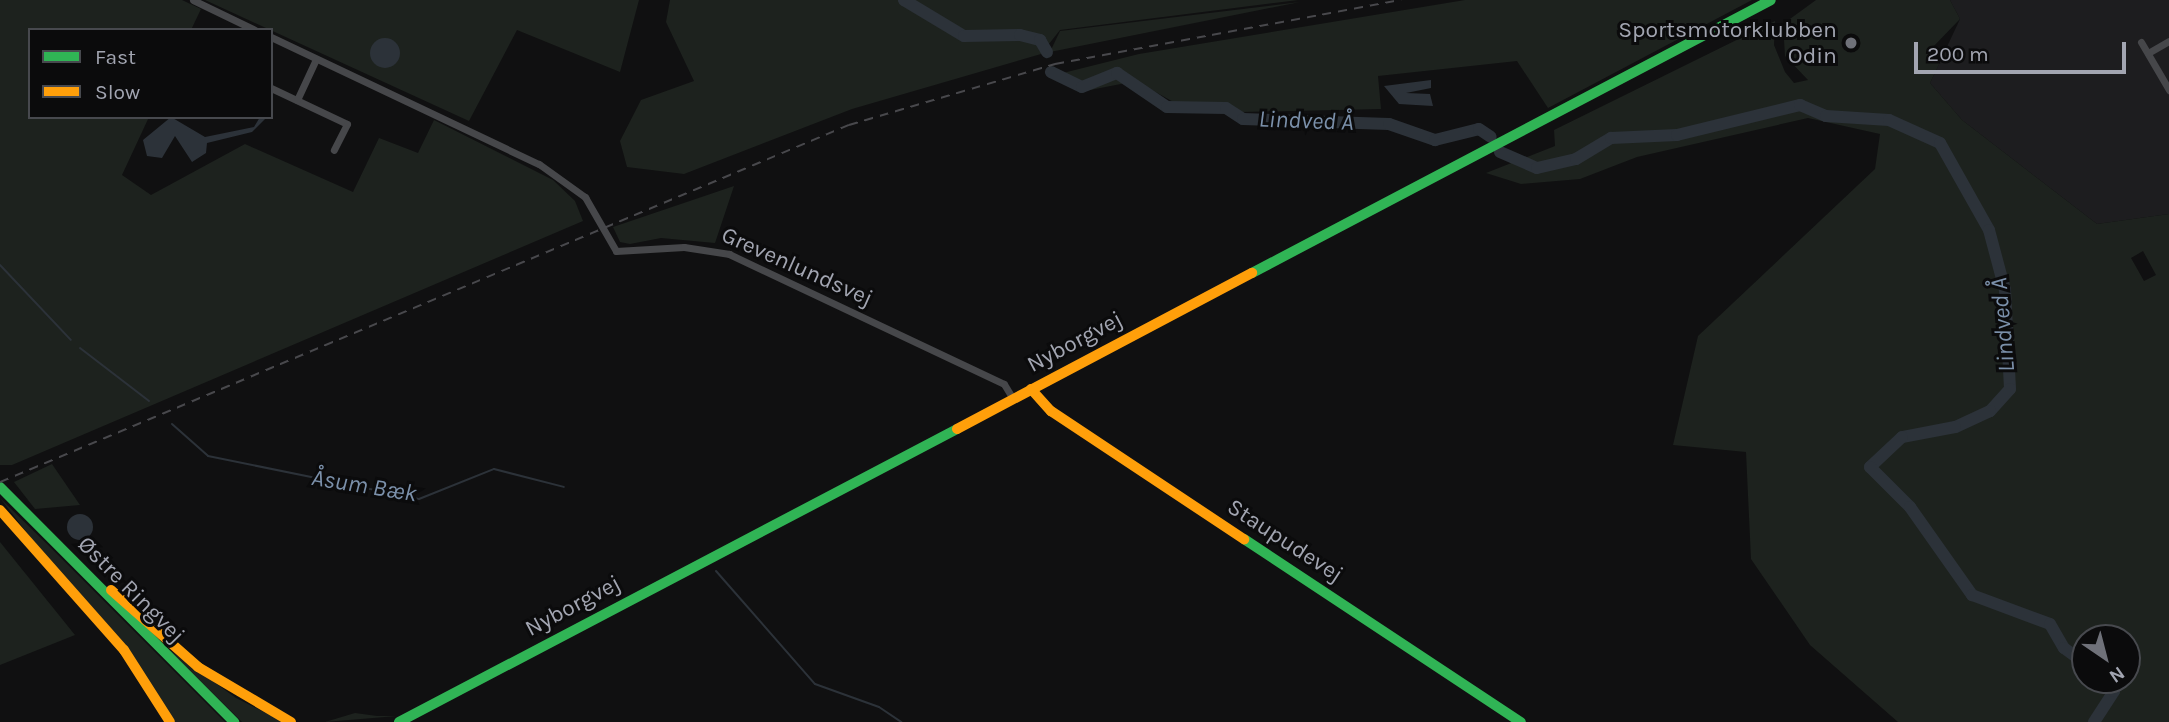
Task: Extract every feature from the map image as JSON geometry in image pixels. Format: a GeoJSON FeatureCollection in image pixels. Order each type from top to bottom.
{"type":"FeatureCollection","features":[{"type":"Feature","properties":{"kind":"main road","name":"Nyborgvej"},"geometry":{"type":"LineString","coordinates":[[399,722],[1771,0]]}},
{"type":"Feature","properties":{"kind":"main road","name":"Staupudevej"},"geometry":{"type":"LineString","coordinates":[[1031,389],[1051,411],[1521,722]]}},
{"type":"Feature","properties":{"kind":"main road","name":"Østre Ringvej"},"geometry":{"type":"LineString","coordinates":[[0,487],[234,722]]}},
{"type":"Feature","properties":{"kind":"main road"},"geometry":{"type":"LineString","coordinates":[[0,510],[124,650],[170,722]]}},
{"type":"Feature","properties":{"kind":"main road"},"geometry":{"type":"LineString","coordinates":[[46,536],[198,667],[291,722]]}},
{"type":"Feature","properties":{"kind":"street"},"geometry":{"type":"LineString","coordinates":[[193,0],[251,28]]}},
{"type":"Feature","properties":{"kind":"street","name":"Grevenlundsvej"},"geometry":{"type":"LineString","coordinates":[[273,38],[539,164],[591,207],[606,242],[623,253],[684,247],[729,254],[1004,384],[1013,399]]}},
{"type":"Feature","properties":{"kind":"street"},"geometry":{"type":"LineString","coordinates":[[2148,53],[2169,41]]}},
{"type":"Feature","properties":{"kind":"street"},"geometry":{"type":"LineString","coordinates":[[2141,42],[2169,90]]}},
{"type":"Feature","properties":{"kind":"street"},"geometry":{"type":"LineString","coordinates":[[297,100],[316,59]]}},
{"type":"Feature","properties":{"kind":"street"},"geometry":{"type":"LineString","coordinates":[[273,89],[347,124],[334,150]]}},
{"type":"Feature","properties":{"kind":"shaded area"},"geometry":{"type":"Polygon","coordinates":[[[0,0],[182,0],[201,9],[192,28],[28,28],[28,119],[148,119],[122,175],[151,195],[245,144],[353,192],[379,138],[418,153],[434,120],[553,180],[575,201],[583,221],[12,465],[0,465],[0,0]]]}},
{"type":"Feature","properties":{"kind":"shaded area"},"geometry":{"type":"Polygon","coordinates":[[[205,0],[639,0],[620,72],[517,30],[469,121],[273,31],[273,28],[266,28],[205,0]]]}},
{"type":"Feature","properties":{"kind":"shaded area"},"geometry":{"type":"Polygon","coordinates":[[[670,0],[1298,0],[1060,30],[1041,54],[852,109],[684,174],[627,167],[620,141],[641,100],[694,81],[666,22],[670,0]]]}},
{"type":"Feature","properties":{"kind":"shaded area"},"geometry":{"type":"Polygon","coordinates":[[[1465,0],[1752,0],[1548,108],[1517,61],[1378,76],[1381,109],[1242,112],[1177,104],[1136,81],[1085,91],[1055,75],[1139,54],[1465,0]]]}},
{"type":"Feature","properties":{"kind":"shaded area"},"geometry":{"type":"Polygon","coordinates":[[[1816,0],[1950,0],[1960,19],[1932,48],[1942,58],[1930,83],[1962,120],[2097,224],[2169,214],[2169,722],[1898,722],[1810,645],[1751,559],[1746,452],[1673,445],[1698,336],[1875,169],[1880,134],[1808,118],[1637,157],[1580,179],[1521,184],[1486,173],[1555,146],[1554,130],[1775,21],[1774,45],[1785,72],[1794,83],[1808,80],[1785,56],[1783,24],[1816,0]],[[2143,251],[2131,258],[2144,281],[2156,275],[2143,251]]]}},
{"type":"Feature","properties":{"kind":"shaded area"},"geometry":{"type":"Polygon","coordinates":[[[1950,0],[2169,0],[2169,214],[2097,224],[1962,120],[1930,83],[1960,19],[1950,0]]]}},
{"type":"Feature","properties":{"kind":"shaded area"},"geometry":{"type":"Polygon","coordinates":[[[1300,2],[1050,52],[1060,31],[1300,2]]]}},
{"type":"Feature","properties":{"kind":"shaded area"},"geometry":{"type":"Polygon","coordinates":[[[385,38],[395,43],[400,53],[395,63],[385,68],[375,63],[370,53],[375,43],[385,38]]]}},
{"type":"Feature","properties":{"kind":"shaded area"},"geometry":{"type":"Polygon","coordinates":[[[1431,80],[1431,88],[1406,93],[1430,94],[1433,106],[1399,104],[1384,86],[1431,80]]]}},
{"type":"Feature","properties":{"kind":"shaded area"},"geometry":{"type":"Polygon","coordinates":[[[169,119],[174,119],[205,137],[254,127],[259,119],[265,119],[252,132],[207,143],[206,153],[192,162],[175,136],[162,158],[147,156],[143,140],[169,119]]]}},
{"type":"Feature","properties":{"kind":"shaded area"},"geometry":{"type":"Polygon","coordinates":[[[734,186],[715,243],[661,238],[630,244],[620,242],[613,227],[734,186]]]}},
{"type":"Feature","properties":{"kind":"shaded area"},"geometry":{"type":"Polygon","coordinates":[[[52,464],[80,505],[35,509],[14,482],[52,464]]]}},
{"type":"Feature","properties":{"kind":"shaded area"},"geometry":{"type":"Polygon","coordinates":[[[0,498],[48,545],[225,722],[174,722],[0,498]]]}},
{"type":"Feature","properties":{"kind":"shaded area"},"geometry":{"type":"Polygon","coordinates":[[[80,514],[89,518],[93,527],[89,536],[80,540],[71,536],[67,527],[71,518],[80,514]]]}},
{"type":"Feature","properties":{"kind":"shaded area"},"geometry":{"type":"Polygon","coordinates":[[[0,542],[75,635],[0,665],[0,542]]]}},
{"type":"Feature","properties":{"kind":"shaded area"},"geometry":{"type":"Polygon","coordinates":[[[167,648],[236,698],[284,722],[242,722],[167,648]]]}},
{"type":"Feature","properties":{"kind":"shaded area"},"geometry":{"type":"Polygon","coordinates":[[[355,713],[377,716],[397,716],[325,722],[355,713]]]}},
{"type":"Feature","properties":{"kind":"waterway","name":"Lindved Å"},"geometry":{"type":"LineString","coordinates":[[904,0],[964,36],[1020,35],[1040,40],[1047,52]]}},
{"type":"Feature","properties":{"kind":"waterway","name":"Lindved Å"},"geometry":{"type":"LineString","coordinates":[[1051,72],[1082,87],[1117,73],[1167,107],[1226,108],[1243,119],[1389,124],[1435,140],[1479,129],[1491,137]]}},
{"type":"Feature","properties":{"kind":"waterway","name":"Lindved Å"},"geometry":{"type":"LineString","coordinates":[[1500,152],[1537,168],[1576,159],[1611,138],[1677,135],[1800,105],[1826,116],[1889,120],[1940,143],[1989,230],[2005,290],[2010,389],[1990,411],[1955,427],[1902,437],[1870,467],[1910,507],[1972,595],[2050,624],[2064,648],[2071,653]]}},
{"type":"Feature","properties":{"kind":"waterway","name":"Åsum Bæk"},"geometry":{"type":"LineString","coordinates":[[0,265],[71,340]]}},
{"type":"Feature","properties":{"kind":"waterway","name":"Åsum Bæk"},"geometry":{"type":"LineString","coordinates":[[80,348],[149,401]]}},
{"type":"Feature","properties":{"kind":"waterway","name":"Åsum Bæk"},"geometry":{"type":"LineString","coordinates":[[172,424],[208,456],[419,499],[494,469],[564,487]]}},
{"type":"Feature","properties":{"kind":"waterway","name":"Åsum Bæk"},"geometry":{"type":"LineString","coordinates":[[716,571],[815,684],[879,707],[901,722]]}},
{"type":"Feature","properties":{"kind":"waterway","name":"Lindved Å"},"geometry":{"type":"LineString","coordinates":[[2094,722],[2112,694]]}},
{"type":"Feature","properties":{"kind":"railway"},"geometry":{"type":"LineString","coordinates":[[0,482],[849,125],[1055,64],[1401,0]]}},
{"type":"Feature","properties":{"kind":"traffic: fast"},"geometry":{"type":"LineString","coordinates":[[1252,273],[1771,0]]}},
{"type":"Feature","properties":{"kind":"traffic: fast"},"geometry":{"type":"LineString","coordinates":[[399,722],[957,429]]}},
{"type":"Feature","properties":{"kind":"traffic: fast"},"geometry":{"type":"LineString","coordinates":[[0,487],[234,722]]}},
{"type":"Feature","properties":{"kind":"traffic: fast"},"geometry":{"type":"LineString","coordinates":[[1244,539],[1521,722]]}},
{"type":"Feature","properties":{"kind":"traffic: slow"},"geometry":{"type":"LineString","coordinates":[[957,429],[1252,273]]}},
{"type":"Feature","properties":{"kind":"traffic: slow"},"geometry":{"type":"LineString","coordinates":[[1031,389],[1051,411],[1244,539]]}},
{"type":"Feature","properties":{"kind":"traffic: slow"},"geometry":{"type":"LineString","coordinates":[[0,510],[124,650],[170,722]]}},
{"type":"Feature","properties":{"kind":"traffic: slow"},"geometry":{"type":"LineString","coordinates":[[111,590],[198,667],[291,722]]}},
{"type":"Feature","properties":{"kind":"place","name":"Sportsmotorklubben Odin"},"geometry":{"type":"Point","coordinates":[1851,43]}}]}
